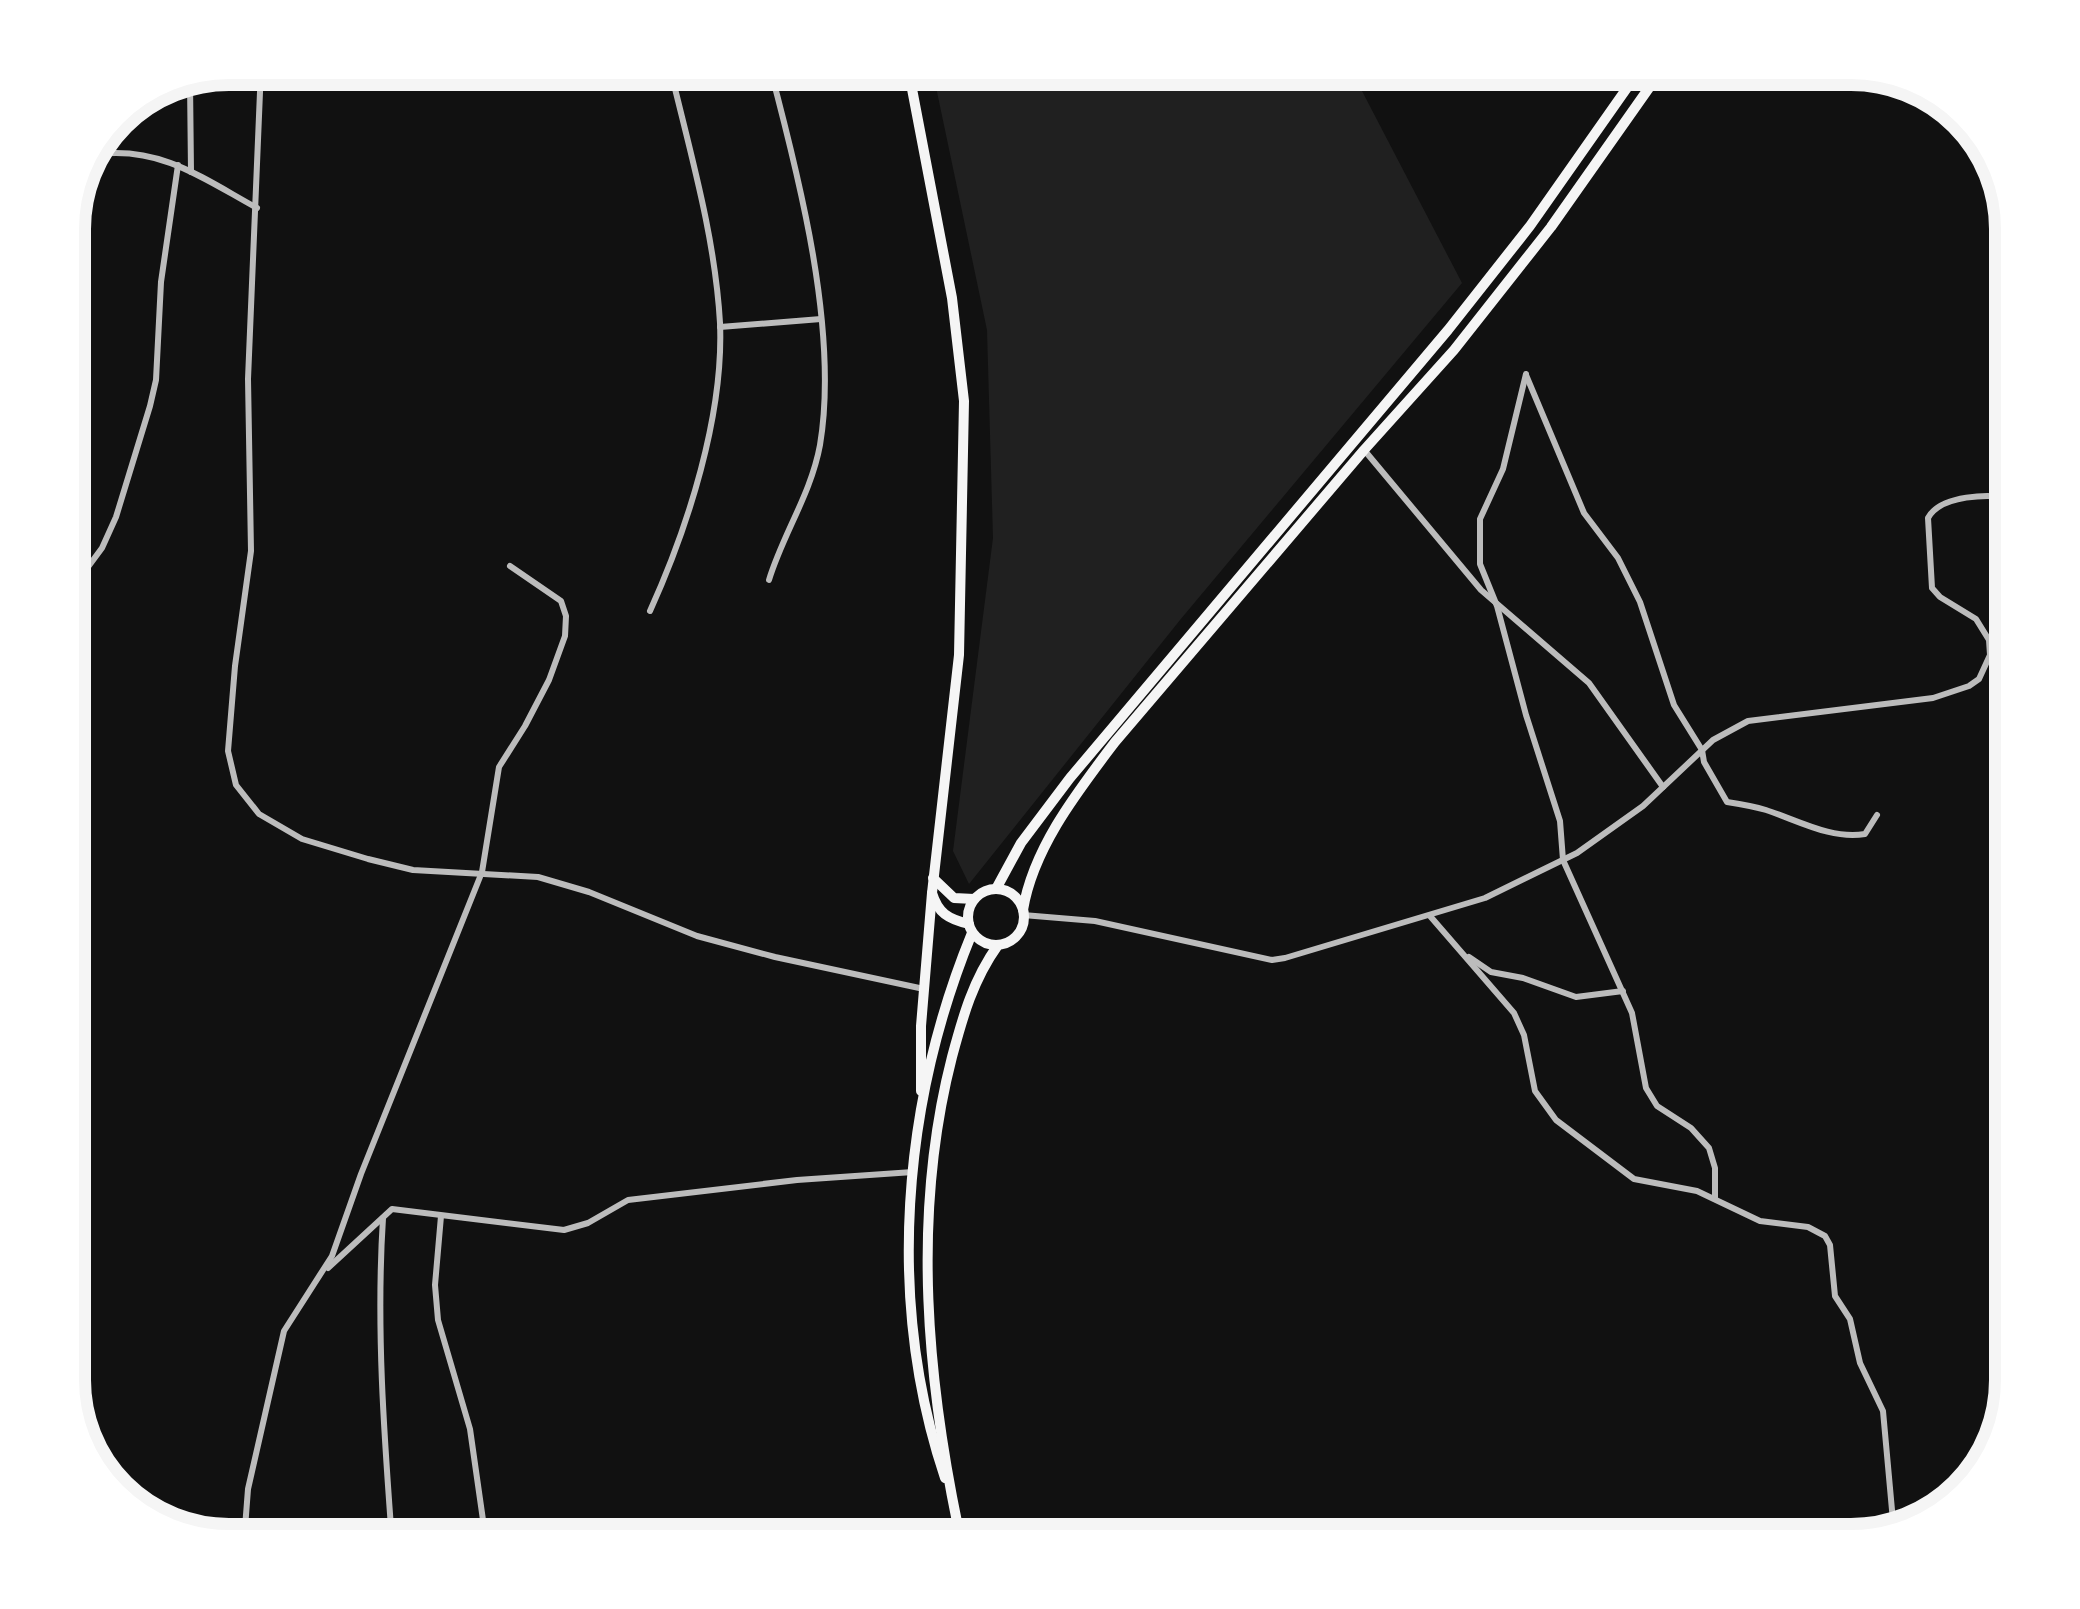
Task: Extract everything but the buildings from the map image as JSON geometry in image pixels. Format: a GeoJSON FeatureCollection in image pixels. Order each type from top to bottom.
{"type":"FeatureCollection","features":[{"type":"Feature","properties":{"kind":"main road"},"geometry":{"type":"LineString","coordinates":[[911,85],[952,298],[964,401],[958,655],[921,1026],[922,1106]]}},
{"type":"Feature","properties":{"kind":"main road"},"geometry":{"type":"LineString","coordinates":[[933,877],[954,898],[974,899],[996,889],[1021,843],[1070,778],[1448,330],[1530,226],[1629,85]]}},
{"type":"Feature","properties":{"kind":"main road"},"geometry":{"type":"LineString","coordinates":[[957,1524],[934,1364],[926,1249],[936,1133],[966,1005],[982,967],[998,945],[1015,937],[1022,924],[1026,890],[1048,843],[1085,781],[1158,690],[1454,350],[1551,228],[1651,85]]}},
{"type":"Feature","properties":{"kind":"main road"},"geometry":{"type":"LineString","coordinates":[[996,889],[1013,895],[1023,912]]}},
{"type":"Feature","properties":{"kind":"main road"},"geometry":{"type":"LineString","coordinates":[[932,893],[940,912],[984,942],[998,945]]}},
{"type":"Feature","properties":{"kind":"main road"},"geometry":{"type":"LineString","coordinates":[[952,1498],[923,1401],[916,1350],[910,1298],[913,1172],[922,1106],[970,929],[968,911],[974,899]]}},
{"type":"Feature","properties":{"kind":"main road"},"geometry":{"type":"LineString","coordinates":[[921,1026],[926,1031],[940,1030]]}},
{"type":"Feature","properties":{"kind":"street"},"geometry":{"type":"LineString","coordinates":[[261,85],[248,380],[251,551],[228,752],[236,784],[259,814],[302,839],[413,870],[538,877],[589,892],[697,936],[924,989]]}},
{"type":"Feature","properties":{"kind":"street"},"geometry":{"type":"LineString","coordinates":[[650,611],[671,565],[705,450],[715,402],[720,327],[710,234],[674,85]]}},
{"type":"Feature","properties":{"kind":"street"},"geometry":{"type":"LineString","coordinates":[[769,580],[809,487],[820,443],[824,363],[821,319],[794,157],[774,85]]}},
{"type":"Feature","properties":{"kind":"street"},"geometry":{"type":"LineString","coordinates":[[190,91],[191,172]]}},
{"type":"Feature","properties":{"kind":"street"},"geometry":{"type":"LineString","coordinates":[[107,153],[157,157],[257,208]]}},
{"type":"Feature","properties":{"kind":"street"},"geometry":{"type":"LineString","coordinates":[[85,571],[102,548],[116,516],[156,380],[161,282],[178,165]]}},
{"type":"Feature","properties":{"kind":"street"},"geometry":{"type":"LineString","coordinates":[[720,327],[821,319]]}},
{"type":"Feature","properties":{"kind":"street"},"geometry":{"type":"LineString","coordinates":[[1715,1198],[1715,1168],[1709,1148],[1702,1138],[1651,1098],[1640,1041],[1623,991],[1563,860],[1560,822],[1526,715],[1498,606],[1480,564],[1480,519],[1503,469],[1526,374],[1584,513],[1618,558],[1650,629],[1674,705],[1727,802],[1763,808],[1812,827],[1854,836],[1866,834],[1877,815]]}},
{"type":"Feature","properties":{"kind":"street"},"geometry":{"type":"LineString","coordinates":[[1364,450],[1498,606],[1588,682],[1663,786]]}},
{"type":"Feature","properties":{"kind":"street"},"geometry":{"type":"LineString","coordinates":[[1023,912],[1095,921],[1272,960],[1485,898],[1604,836],[1732,727],[1748,720],[1933,698],[1969,686],[1979,678],[1990,654],[1989,640],[1976,619],[1940,598],[1932,588],[1928,518],[1941,504],[1995,498]]}},
{"type":"Feature","properties":{"kind":"street"},"geometry":{"type":"LineString","coordinates":[[245,1524],[248,1489],[284,1330],[323,1272],[482,872],[498,767],[541,695],[565,636],[566,616],[561,601],[510,566]]}},
{"type":"Feature","properties":{"kind":"street"},"geometry":{"type":"LineString","coordinates":[[1430,916],[1514,1013],[1524,1035],[1535,1091],[1556,1120],[1634,1180],[1697,1191],[1760,1221],[1808,1227],[1825,1236],[1830,1245],[1835,1296],[1850,1320],[1860,1362],[1883,1411],[1893,1517]]}},
{"type":"Feature","properties":{"kind":"street"},"geometry":{"type":"LineString","coordinates":[[1461,952],[1492,972],[1523,978],[1576,997],[1623,991]]}},
{"type":"Feature","properties":{"kind":"street"},"geometry":{"type":"LineString","coordinates":[[323,1272],[392,1209],[564,1230],[588,1223],[628,1200],[797,1180],[913,1172]]}},
{"type":"Feature","properties":{"kind":"street"},"geometry":{"type":"LineString","coordinates":[[383,1216],[380,1383],[391,1524]]}},
{"type":"Feature","properties":{"kind":"street"},"geometry":{"type":"LineString","coordinates":[[441,1216],[435,1284],[438,1320],[470,1429],[483,1524]]}},
{"type":"Feature","properties":{"kind":"shaded area"},"geometry":{"type":"Polygon","coordinates":[[[936,85],[1359,85],[1462,283],[1180,620],[969,884],[953,851],[993,538],[987,330],[936,85]]]}}]}
